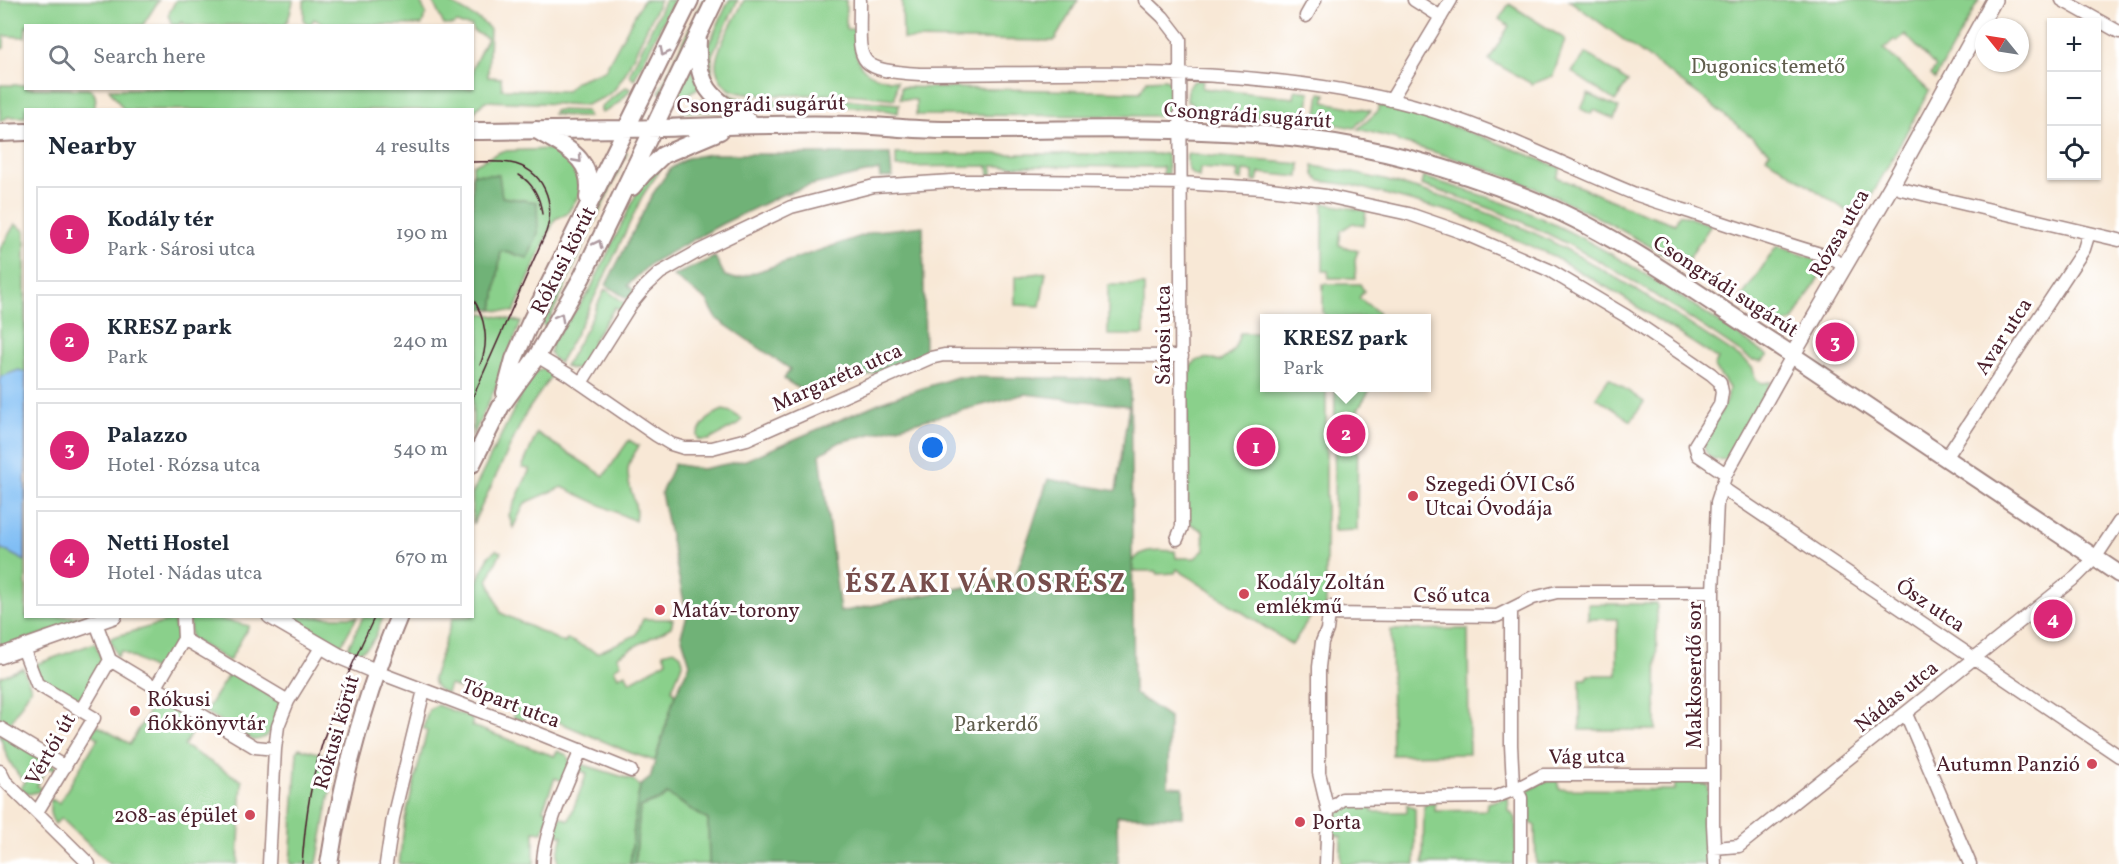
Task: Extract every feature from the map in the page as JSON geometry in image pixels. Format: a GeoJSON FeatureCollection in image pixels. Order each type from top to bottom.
{"type":"FeatureCollection","features":[{"type":"Feature","properties":{"kind":"main road","name":"Rókusi körút"},"geometry":{"type":"LineString","coordinates":[[501,406],[514,359],[586,208],[690,0]]}},
{"type":"Feature","properties":{"kind":"main road","name":"Rókusi körút"},"geometry":{"type":"LineString","coordinates":[[474,460],[501,406],[537,356],[578,284],[715,0]]}},
{"type":"Feature","properties":{"kind":"main road"},"geometry":{"type":"LineString","coordinates":[[700,32],[698,60],[707,90],[720,102],[754,125]]}},
{"type":"Feature","properties":{"kind":"main road","name":"Csongrádi sugárút"},"geometry":{"type":"LineString","coordinates":[[474,131],[754,125],[854,125],[940,130],[1180,130],[1251,133],[1340,144],[1421,162],[1530,199],[1564,214],[1650,262],[2119,574]]}},
{"type":"Feature","properties":{"kind":"main road"},"geometry":{"type":"LineString","coordinates":[[613,212],[657,159],[685,144],[735,126]]}},
{"type":"Feature","properties":{"kind":"main road"},"geometry":{"type":"LineString","coordinates":[[536,130],[571,151],[582,161],[590,182],[586,208]]}},
{"type":"Feature","properties":{"kind":"main road"},"geometry":{"type":"LineString","coordinates":[[0,133],[24,132]]}},
{"type":"Feature","properties":{"kind":"main road"},"geometry":{"type":"LineString","coordinates":[[528,329],[527,339],[530,349],[537,356]]}},
{"type":"Feature","properties":{"kind":"main road"},"geometry":{"type":"LineString","coordinates":[[514,359],[529,354],[537,356]]}},
{"type":"Feature","properties":{"kind":"main road","name":"Rókusi körút"},"geometry":{"type":"LineString","coordinates":[[329,864],[347,771],[377,672],[398,618]]}},
{"type":"Feature","properties":{"kind":"street","name":"Csongrádi sugárút"},"geometry":{"type":"LineString","coordinates":[[860,0],[862,58],[869,66],[889,72],[1182,74],[1252,79],[1391,100],[1515,142],[1642,196],[1827,256],[1845,266]]}},
{"type":"Feature","properties":{"kind":"street","name":"Sárosi utca"},"geometry":{"type":"LineString","coordinates":[[1145,0],[1180,39],[1182,74],[1180,130],[1182,527],[1177,539]]}},
{"type":"Feature","properties":{"kind":"street"},"geometry":{"type":"LineString","coordinates":[[1306,16],[1315,0]]}},
{"type":"Feature","properties":{"kind":"street"},"geometry":{"type":"LineString","coordinates":[[1414,0],[1441,16]]}},
{"type":"Feature","properties":{"kind":"street"},"geometry":{"type":"LineString","coordinates":[[1391,100],[1451,0]]}},
{"type":"Feature","properties":{"kind":"street","name":"Rózsa utca"},"geometry":{"type":"LineString","coordinates":[[1721,487],[1792,356],[1892,184],[1994,0]]}},
{"type":"Feature","properties":{"kind":"street"},"geometry":{"type":"LineString","coordinates":[[2062,0],[2119,32]]}},
{"type":"Feature","properties":{"kind":"street"},"geometry":{"type":"LineString","coordinates":[[580,383],[631,304],[660,273],[699,250],[792,207],[874,186],[952,181],[1182,183],[1262,188],[1318,195],[1408,214],[1461,232],[1550,270],[1626,316],[1720,382],[1722,392],[1720,405],[1695,445],[1698,455],[1726,474]]}},
{"type":"Feature","properties":{"kind":"street"},"geometry":{"type":"LineString","coordinates":[[1892,184],[1901,189],[2119,240]]}},
{"type":"Feature","properties":{"kind":"street","name":"Avar utca"},"geometry":{"type":"LineString","coordinates":[[1946,458],[2084,249],[2089,233]]}},
{"type":"Feature","properties":{"kind":"street","name":"Margaréta utca"},"geometry":{"type":"LineString","coordinates":[[537,356],[671,444],[684,448],[712,448],[747,439],[930,358],[944,355],[1182,356]]}},
{"type":"Feature","properties":{"kind":"street","name":"Makkoserdő sor"},"geometry":{"type":"LineString","coordinates":[[1715,864],[1713,592],[1715,514],[1721,487]]}},
{"type":"Feature","properties":{"kind":"street","name":"Ősz utca"},"geometry":{"type":"LineString","coordinates":[[1721,487],[2119,756]]}},
{"type":"Feature","properties":{"kind":"street","name":"Nádas utca"},"geometry":{"type":"LineString","coordinates":[[1714,848],[1739,846],[1906,714],[2077,576],[2095,558],[2119,522]]}},
{"type":"Feature","properties":{"kind":"street","name":"Cső utca"},"geometry":{"type":"LineString","coordinates":[[1328,812],[1319,773],[1319,667],[1330,610],[1497,616],[1533,598],[1557,591],[1713,592]]}},
{"type":"Feature","properties":{"kind":"street"},"geometry":{"type":"LineString","coordinates":[[1511,611],[1511,745],[1513,784],[1521,798],[1521,864]]}},
{"type":"Feature","properties":{"kind":"street"},"geometry":{"type":"LineString","coordinates":[[0,656],[109,618]]}},
{"type":"Feature","properties":{"kind":"street"},"geometry":{"type":"LineString","coordinates":[[156,687],[184,639],[183,618]]}},
{"type":"Feature","properties":{"kind":"street"},"geometry":{"type":"LineString","coordinates":[[273,618],[339,656],[377,672]]}},
{"type":"Feature","properties":{"kind":"street"},"geometry":{"type":"LineString","coordinates":[[96,623],[110,660],[255,747],[275,749]]}},
{"type":"Feature","properties":{"kind":"street"},"geometry":{"type":"LineString","coordinates":[[184,639],[288,701]]}},
{"type":"Feature","properties":{"kind":"street","name":"Rókusi körút"},"geometry":{"type":"LineString","coordinates":[[269,864],[278,726],[288,701],[322,646]]}},
{"type":"Feature","properties":{"kind":"street","name":"Vértói út"},"geometry":{"type":"LineString","coordinates":[[23,648],[37,684],[94,718],[37,812]]}},
{"type":"Feature","properties":{"kind":"street","name":"Vértói út"},"geometry":{"type":"LineString","coordinates":[[81,710],[110,660]]}},
{"type":"Feature","properties":{"kind":"street","name":"Tópart utca"},"geometry":{"type":"LineString","coordinates":[[377,672],[632,771]]}},
{"type":"Feature","properties":{"kind":"street"},"geometry":{"type":"LineString","coordinates":[[386,864],[393,818],[424,690]]}},
{"type":"Feature","properties":{"kind":"street"},"geometry":{"type":"LineString","coordinates":[[1906,714],[1970,864]]}},
{"type":"Feature","properties":{"kind":"street"},"geometry":{"type":"LineString","coordinates":[[0,728],[65,767]]}},
{"type":"Feature","properties":{"kind":"street"},"geometry":{"type":"LineString","coordinates":[[543,864],[543,850],[548,833],[580,750]]}},
{"type":"Feature","properties":{"kind":"street"},"geometry":{"type":"LineString","coordinates":[[0,771],[5,781],[88,864]]}},
{"type":"Feature","properties":{"kind":"street","name":"Vág utca"},"geometry":{"type":"LineString","coordinates":[[1328,812],[1342,799],[1495,796],[1516,789],[1543,775],[1713,775]]}},
{"type":"Feature","properties":{"kind":"street"},"geometry":{"type":"LineString","coordinates":[[1326,864],[1328,812]]}},
{"type":"Feature","properties":{"kind":"green space"},"geometry":{"type":"Polygon","coordinates":[[[0,0],[159,0],[144,24],[24,24],[24,37],[4,36],[4,48],[0,49],[0,0]]]}},
{"type":"Feature","properties":{"kind":"green space"},"geometry":{"type":"Polygon","coordinates":[[[176,0],[293,0],[285,24],[184,24],[181,22],[172,24],[168,15],[176,0]]]}},
{"type":"Feature","properties":{"kind":"green space"},"geometry":{"type":"Polygon","coordinates":[[[304,0],[419,0],[426,13],[422,24],[324,24],[314,19],[308,24],[304,21],[304,0]]]}},
{"type":"Feature","properties":{"kind":"green space"},"geometry":{"type":"Polygon","coordinates":[[[432,0],[451,0],[450,3],[480,20],[490,29],[488,77],[501,78],[502,89],[566,91],[576,81],[605,70],[643,0],[660,0],[625,74],[615,89],[605,97],[586,105],[485,101],[474,112],[474,108],[123,108],[110,90],[474,90],[474,65],[487,38],[474,32],[474,24],[444,24],[432,0]]]}},
{"type":"Feature","properties":{"kind":"green space"},"geometry":{"type":"Polygon","coordinates":[[[665,0],[674,0],[634,80],[630,73],[665,0]]]}},
{"type":"Feature","properties":{"kind":"green space"},"geometry":{"type":"Polygon","coordinates":[[[703,0],[708,0],[663,93],[659,92],[703,0]]]}},
{"type":"Feature","properties":{"kind":"green space"},"geometry":{"type":"Polygon","coordinates":[[[729,0],[738,0],[712,55],[712,77],[708,83],[705,53],[729,0]]]}},
{"type":"Feature","properties":{"kind":"green space"},"geometry":{"type":"Polygon","coordinates":[[[744,0],[846,0],[846,29],[854,29],[858,60],[867,72],[874,76],[897,81],[895,99],[845,94],[753,94],[731,90],[725,85],[717,71],[717,56],[744,0]]]}},
{"type":"Feature","properties":{"kind":"green space"},"geometry":{"type":"Polygon","coordinates":[[[902,0],[1078,0],[1054,41],[903,39],[902,0]]]}},
{"type":"Feature","properties":{"kind":"green space","name":"Dugonics temető"},"geometry":{"type":"Polygon","coordinates":[[[1569,0],[1979,0],[1935,79],[1931,75],[1936,67],[1905,34],[1897,42],[1894,40],[1884,49],[1929,91],[1859,219],[1766,157],[1770,152],[1702,97],[1569,0]]]}},
{"type":"Feature","properties":{"kind":"green space"},"geometry":{"type":"Polygon","coordinates":[[[1509,4],[1565,39],[1553,76],[1532,84],[1489,60],[1509,26],[1499,19],[1509,4]]]}},
{"type":"Feature","properties":{"kind":"green space"},"geometry":{"type":"Polygon","coordinates":[[[1586,53],[1628,82],[1615,101],[1572,72],[1586,53]]]}},
{"type":"Feature","properties":{"kind":"green space"},"geometry":{"type":"Polygon","coordinates":[[[691,67],[700,87],[677,100],[675,99],[691,67]]]}},
{"type":"Feature","properties":{"kind":"green space"},"geometry":{"type":"Polygon","coordinates":[[[1165,79],[1176,89],[1174,108],[1165,116],[916,115],[916,100],[900,99],[901,87],[1140,92],[1147,80],[1165,79]]]}},
{"type":"Feature","properties":{"kind":"green space"},"geometry":{"type":"Polygon","coordinates":[[[1203,80],[1202,88],[1294,98],[1295,90],[1310,92],[1306,122],[1202,113],[1187,102],[1188,88],[1194,81],[1203,80]]]}},
{"type":"Feature","properties":{"kind":"green space"},"geometry":{"type":"Polygon","coordinates":[[[0,85],[24,85],[24,90],[90,90],[96,98],[93,108],[24,108],[24,117],[8,117],[0,122],[0,85]]]}},
{"type":"Feature","properties":{"kind":"green space"},"geometry":{"type":"Polygon","coordinates":[[[626,87],[631,89],[621,100],[601,113],[601,107],[626,87]]]}},
{"type":"Feature","properties":{"kind":"green space"},"geometry":{"type":"Polygon","coordinates":[[[719,91],[746,100],[853,100],[899,104],[898,113],[871,107],[743,106],[732,103],[719,91]]]}},
{"type":"Feature","properties":{"kind":"green space"},"geometry":{"type":"Polygon","coordinates":[[[1320,93],[1326,94],[1324,102],[1371,111],[1354,128],[1316,121],[1320,93]]]}},
{"type":"Feature","properties":{"kind":"green space"},"geometry":{"type":"Polygon","coordinates":[[[1588,94],[1619,108],[1614,119],[1594,110],[1591,114],[1581,109],[1588,94]]]}},
{"type":"Feature","properties":{"kind":"green space"},"geometry":{"type":"Polygon","coordinates":[[[707,97],[721,111],[683,112],[707,97]]]}},
{"type":"Feature","properties":{"kind":"green space"},"geometry":{"type":"Polygon","coordinates":[[[1379,105],[1448,125],[1561,168],[1557,177],[1632,209],[1675,224],[1679,214],[1711,225],[1688,260],[1674,260],[1600,218],[1519,182],[1448,156],[1358,129],[1377,112],[1379,105]]]}},
{"type":"Feature","properties":{"kind":"green space"},"geometry":{"type":"Polygon","coordinates":[[[558,110],[586,111],[589,117],[553,114],[558,110]]]}},
{"type":"Feature","properties":{"kind":"green space"},"geometry":{"type":"Polygon","coordinates":[[[552,149],[560,151],[574,162],[584,187],[567,214],[555,219],[514,312],[493,310],[501,251],[502,197],[474,175],[474,165],[502,151],[552,149]]]}},
{"type":"Feature","properties":{"kind":"green space"},"geometry":{"type":"Polygon","coordinates":[[[627,153],[546,327],[541,323],[622,154],[627,153]]]}},
{"type":"Feature","properties":{"kind":"green space"},"geometry":{"type":"Polygon","coordinates":[[[709,154],[890,154],[892,177],[880,178],[879,170],[808,186],[782,195],[722,224],[651,263],[628,285],[634,291],[629,300],[606,285],[652,195],[670,169],[687,158],[709,154]]]}},
{"type":"Feature","properties":{"kind":"green space"},"geometry":{"type":"Polygon","coordinates":[[[896,154],[1167,154],[1168,175],[1163,176],[1163,167],[992,166],[992,176],[989,176],[988,166],[896,167],[896,154]]]}},
{"type":"Feature","properties":{"kind":"green space"},"geometry":{"type":"Polygon","coordinates":[[[1187,154],[1300,164],[1299,177],[1259,173],[1257,181],[1253,181],[1253,172],[1243,171],[1242,180],[1237,179],[1238,171],[1200,168],[1199,177],[1192,174],[1188,168],[1187,154]]]}},
{"type":"Feature","properties":{"kind":"green space"},"geometry":{"type":"Polygon","coordinates":[[[662,166],[642,197],[592,302],[559,363],[550,352],[552,342],[589,292],[643,180],[662,166]]]}},
{"type":"Feature","properties":{"kind":"green space"},"geometry":{"type":"Polygon","coordinates":[[[1313,166],[1381,179],[1416,189],[1485,212],[1518,226],[1580,257],[1623,282],[1747,362],[1753,369],[1755,379],[1762,383],[1771,382],[1729,458],[1714,459],[1708,455],[1704,447],[1704,441],[1727,401],[1729,388],[1714,366],[1718,359],[1613,291],[1551,255],[1455,213],[1351,185],[1320,181],[1314,175],[1313,166]]]}},
{"type":"Feature","properties":{"kind":"green space"},"geometry":{"type":"Polygon","coordinates":[[[474,174],[499,175],[502,197],[537,202],[538,233],[528,258],[501,251],[493,310],[474,308],[474,174]]]}},
{"type":"Feature","properties":{"kind":"green space"},"geometry":{"type":"Polygon","coordinates":[[[1423,177],[1514,207],[1590,243],[1681,297],[1768,356],[1762,361],[1752,360],[1656,296],[1590,256],[1522,222],[1470,201],[1421,185],[1423,177]]]}},
{"type":"Feature","properties":{"kind":"green space"},"geometry":{"type":"Polygon","coordinates":[[[1323,203],[1366,211],[1364,226],[1353,223],[1341,231],[1339,245],[1358,251],[1355,259],[1356,278],[1329,278],[1328,271],[1323,271],[1323,203]]]}},
{"type":"Feature","properties":{"kind":"green space"},"geometry":{"type":"Polygon","coordinates":[[[15,224],[24,230],[24,618],[92,618],[0,648],[0,249],[15,224]]]}},
{"type":"Feature","properties":{"kind":"green space"},"geometry":{"type":"Polygon","coordinates":[[[923,226],[925,355],[822,392],[816,400],[784,379],[790,369],[717,319],[707,301],[673,276],[715,257],[725,276],[736,279],[876,231],[923,226]]]}},
{"type":"Feature","properties":{"kind":"green space"},"geometry":{"type":"Polygon","coordinates":[[[1777,246],[1827,263],[1793,321],[1782,324],[1741,298],[1777,246]]]}},
{"type":"Feature","properties":{"kind":"green space"},"geometry":{"type":"Polygon","coordinates":[[[1046,272],[1040,306],[1015,305],[1015,277],[1046,272]]]}},
{"type":"Feature","properties":{"kind":"green space"},"geometry":{"type":"Polygon","coordinates":[[[1323,284],[1360,284],[1364,291],[1359,298],[1379,313],[1324,314],[1323,284]]]}},
{"type":"Feature","properties":{"kind":"green space"},"geometry":{"type":"Polygon","coordinates":[[[1108,285],[1144,285],[1144,335],[1108,335],[1108,285]]]}},
{"type":"Feature","properties":{"kind":"green space"},"geometry":{"type":"Polygon","coordinates":[[[605,289],[626,304],[621,311],[615,307],[592,342],[598,346],[588,361],[581,368],[571,369],[565,366],[605,289]]]}},
{"type":"Feature","properties":{"kind":"green space"},"geometry":{"type":"Polygon","coordinates":[[[483,313],[521,322],[498,382],[474,434],[474,361],[479,340],[478,316],[483,313]]]}},
{"type":"Feature","properties":{"kind":"green space"},"geometry":{"type":"Polygon","coordinates":[[[1240,333],[1260,333],[1260,392],[1326,392],[1326,611],[1317,607],[1292,645],[1177,569],[1175,573],[1158,574],[1156,571],[1133,571],[1133,562],[1136,557],[1146,552],[1175,551],[1176,558],[1195,558],[1204,550],[1203,531],[1186,521],[1187,373],[1196,361],[1210,359],[1220,361],[1231,353],[1240,333]]]}},
{"type":"Feature","properties":{"kind":"green space"},"geometry":{"type":"Polygon","coordinates":[[[545,368],[554,372],[526,413],[474,522],[474,490],[532,373],[545,368]]]}},
{"type":"Feature","properties":{"kind":"green space","name":"Parkerdő"},"geometry":{"type":"Polygon","coordinates":[[[957,377],[1130,379],[1134,693],[1169,717],[1168,786],[1183,787],[1183,817],[1117,816],[1118,864],[709,864],[708,820],[667,794],[661,799],[640,807],[635,864],[630,864],[640,786],[650,778],[675,695],[690,664],[681,635],[687,616],[661,493],[674,464],[702,469],[746,460],[886,400],[957,377]],[[1025,394],[840,442],[820,454],[840,612],[1015,577],[1048,479],[1116,491],[1129,406],[1025,394]]]}},
{"type":"Feature","properties":{"kind":"green space"},"geometry":{"type":"Polygon","coordinates":[[[1609,378],[1644,402],[1631,421],[1596,397],[1609,378]]]}},
{"type":"Feature","properties":{"kind":"green space"},"geometry":{"type":"Polygon","coordinates":[[[1335,392],[1369,392],[1358,409],[1357,530],[1334,531],[1335,392]]]}},
{"type":"Feature","properties":{"kind":"green space"},"geometry":{"type":"Polygon","coordinates":[[[723,410],[742,419],[739,424],[709,440],[699,440],[697,435],[705,423],[714,414],[723,410]]]}},
{"type":"Feature","properties":{"kind":"green space"},"geometry":{"type":"Polygon","coordinates":[[[537,433],[604,476],[629,440],[639,446],[628,469],[628,480],[636,508],[635,521],[562,487],[525,503],[513,528],[509,515],[530,469],[522,468],[537,433]]]}},
{"type":"Feature","properties":{"kind":"green space"},"geometry":{"type":"Polygon","coordinates":[[[496,550],[501,552],[488,579],[501,613],[565,643],[567,639],[597,653],[636,635],[643,619],[673,619],[671,627],[617,656],[621,664],[614,669],[618,677],[625,673],[630,682],[667,661],[663,653],[674,650],[681,655],[683,662],[672,689],[675,695],[655,761],[528,709],[523,721],[513,717],[516,709],[450,685],[447,693],[439,690],[433,678],[453,618],[474,618],[474,588],[489,556],[496,550]]]}},
{"type":"Feature","properties":{"kind":"green space"},"geometry":{"type":"Polygon","coordinates":[[[1588,604],[1657,604],[1656,730],[1580,730],[1580,679],[1587,679],[1588,675],[1617,675],[1617,619],[1588,619],[1588,604]]]}},
{"type":"Feature","properties":{"kind":"green space"},"geometry":{"type":"Polygon","coordinates":[[[189,618],[219,619],[249,626],[229,661],[191,639],[189,618]]]}},
{"type":"Feature","properties":{"kind":"green space"},"geometry":{"type":"Polygon","coordinates":[[[285,618],[356,618],[339,649],[285,618]]]}},
{"type":"Feature","properties":{"kind":"green space"},"geometry":{"type":"Polygon","coordinates":[[[363,618],[383,618],[372,643],[362,650],[346,652],[363,618]]]}},
{"type":"Feature","properties":{"kind":"green space"},"geometry":{"type":"Polygon","coordinates":[[[173,620],[178,639],[159,672],[121,651],[117,657],[110,638],[173,620]]]}},
{"type":"Feature","properties":{"kind":"green space"},"geometry":{"type":"Polygon","coordinates":[[[1468,629],[1469,754],[1392,755],[1391,630],[1468,629]]]}},
{"type":"Feature","properties":{"kind":"green space"},"geometry":{"type":"Polygon","coordinates":[[[95,643],[103,663],[79,702],[39,679],[34,665],[95,643]]]}},
{"type":"Feature","properties":{"kind":"green space"},"geometry":{"type":"Polygon","coordinates":[[[23,668],[31,688],[8,727],[0,723],[0,677],[23,668]]]}},
{"type":"Feature","properties":{"kind":"green space"},"geometry":{"type":"Polygon","coordinates":[[[230,672],[282,703],[273,728],[265,737],[253,740],[205,712],[230,672]]]}},
{"type":"Feature","properties":{"kind":"green space"},"geometry":{"type":"Polygon","coordinates":[[[158,696],[199,720],[184,746],[242,781],[238,864],[109,864],[61,818],[55,824],[52,818],[51,799],[59,803],[98,738],[91,733],[97,725],[130,744],[158,696]]]}},
{"type":"Feature","properties":{"kind":"green space"},"geometry":{"type":"Polygon","coordinates":[[[437,705],[472,718],[472,726],[554,756],[558,751],[567,755],[570,762],[563,781],[555,778],[543,809],[550,812],[543,832],[534,831],[534,864],[399,864],[405,819],[427,731],[423,728],[429,709],[437,705]]]}},
{"type":"Feature","properties":{"kind":"green space"},"geometry":{"type":"Polygon","coordinates":[[[0,733],[56,767],[56,771],[48,767],[37,786],[45,790],[29,794],[20,789],[25,782],[9,759],[0,733]]]}},
{"type":"Feature","properties":{"kind":"green space"},"geometry":{"type":"Polygon","coordinates":[[[299,748],[333,757],[332,782],[317,864],[290,864],[299,748]]]}},
{"type":"Feature","properties":{"kind":"green space"},"geometry":{"type":"Polygon","coordinates":[[[581,764],[633,780],[640,786],[630,864],[558,864],[558,852],[563,836],[554,833],[560,817],[569,820],[587,773],[578,770],[581,764]]]}},
{"type":"Feature","properties":{"kind":"green space"},"geometry":{"type":"Polygon","coordinates":[[[1557,780],[1559,789],[1675,790],[1675,780],[1703,781],[1708,787],[1709,864],[1536,864],[1535,826],[1525,818],[1528,791],[1541,783],[1557,780]]]}},
{"type":"Feature","properties":{"kind":"green space"},"geometry":{"type":"Polygon","coordinates":[[[667,794],[708,820],[709,864],[635,864],[640,807],[661,799],[667,794]]]}},
{"type":"Feature","properties":{"kind":"green space"},"geometry":{"type":"Polygon","coordinates":[[[1508,797],[1509,811],[1516,818],[1516,864],[1423,864],[1424,805],[1435,803],[1435,811],[1486,810],[1487,803],[1508,797]]]}},
{"type":"Feature","properties":{"kind":"green space"},"geometry":{"type":"Polygon","coordinates":[[[1345,804],[1371,804],[1372,812],[1407,812],[1407,804],[1415,809],[1415,864],[1341,864],[1341,836],[1332,835],[1333,815],[1345,804]]]}},
{"type":"Feature","properties":{"kind":"water"},"geometry":{"type":"Polygon","coordinates":[[[19,370],[24,372],[24,560],[0,548],[0,377],[19,370]]]}},
{"type":"Feature","properties":{"kind":"tram line"},"geometry":{"type":"LineString","coordinates":[[474,162],[510,163],[522,166],[539,180],[548,199],[549,210],[546,232],[474,394]]}},
{"type":"Feature","properties":{"kind":"tram line"},"geometry":{"type":"LineString","coordinates":[[519,175],[529,182],[535,192],[542,214]]}},
{"type":"Feature","properties":{"kind":"tram line"},"geometry":{"type":"LineString","coordinates":[[474,301],[485,330],[485,347],[480,365]]}},
{"type":"Feature","properties":{"kind":"tram line"},"geometry":{"type":"LineString","coordinates":[[302,864],[309,799],[322,745],[346,680],[374,618]]}},
{"type":"Feature","properties":{"kind":"place","name":"Palazzo"},"geometry":{"type":"Point","coordinates":[1835,342]}},
{"type":"Feature","properties":{"kind":"place","name":"KRESZ park"},"geometry":{"type":"Point","coordinates":[1346,434]}},
{"type":"Feature","properties":{"kind":"place","name":"Kodály tér"},"geometry":{"type":"Point","coordinates":[1256,447]}},
{"type":"Feature","properties":{"kind":"place","name":"Szegedi ÓVI Cső Utcai Óvodája"},"geometry":{"type":"Point","coordinates":[1413,496]}},
{"type":"Feature","properties":{"kind":"place","name":"Kodály Zoltán emlékmű"},"geometry":{"type":"Point","coordinates":[1244,594]}},
{"type":"Feature","properties":{"kind":"place","name":"Matáv-torony"},"geometry":{"type":"Point","coordinates":[660,610]}},
{"type":"Feature","properties":{"kind":"place","name":"Netti Hostel"},"geometry":{"type":"Point","coordinates":[2053,619]}},
{"type":"Feature","properties":{"kind":"place","name":"Rókusi fiókkönyvtár"},"geometry":{"type":"Point","coordinates":[135,711]}},
{"type":"Feature","properties":{"kind":"place","name":"Autumn Panzió"},"geometry":{"type":"Point","coordinates":[2092,764]}},
{"type":"Feature","properties":{"kind":"place","name":"208-as épület"},"geometry":{"type":"Point","coordinates":[250,815]}},
{"type":"Feature","properties":{"kind":"place","name":"Porta"},"geometry":{"type":"Point","coordinates":[1300,822]}},
{"type":"Feature","properties":{"kind":"district","name":"ÉSZAKI VÁROSRÉSZ"},"geometry":{"type":"Point","coordinates":[986,583]}}]}
